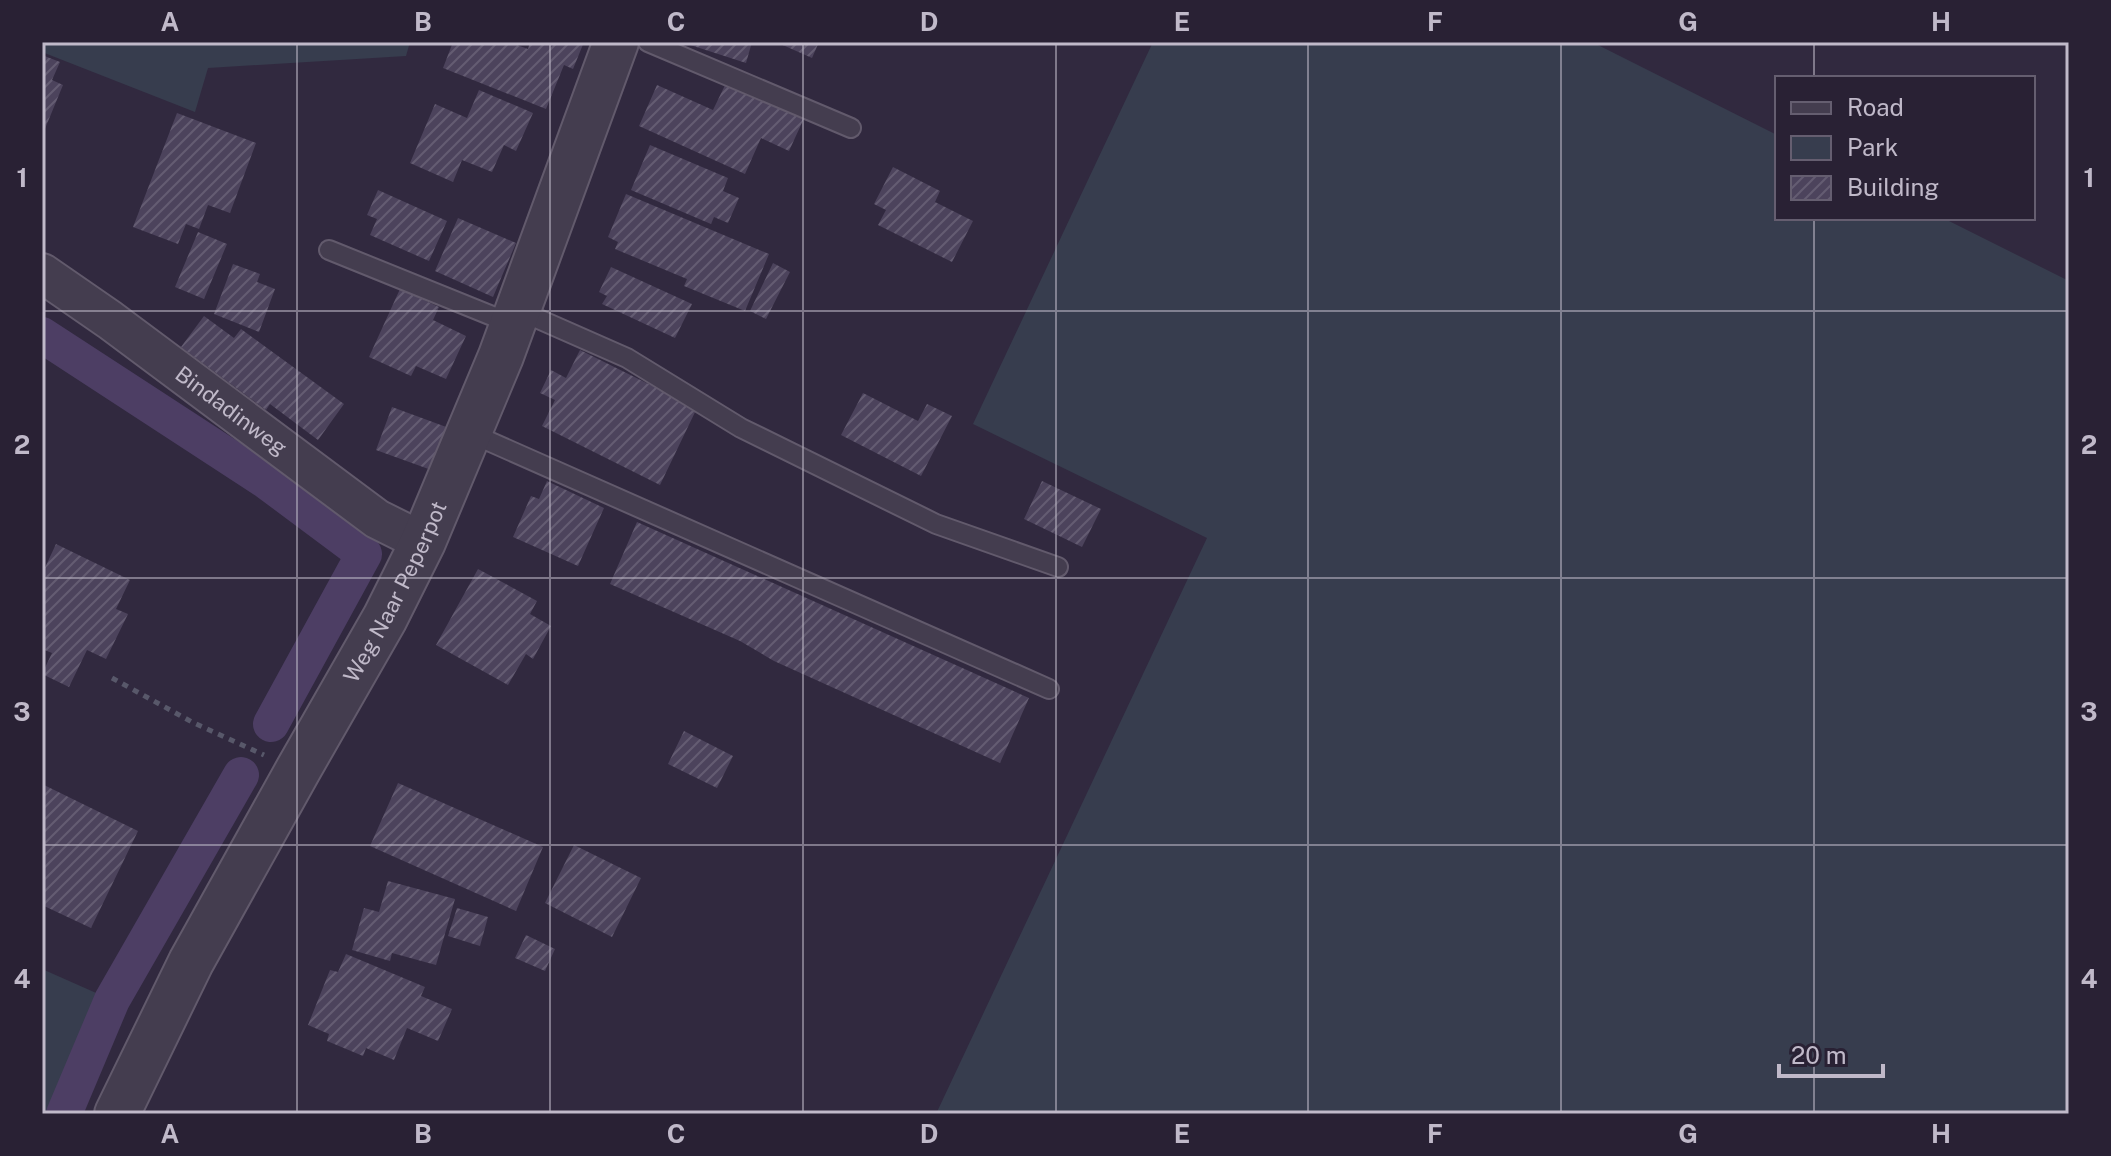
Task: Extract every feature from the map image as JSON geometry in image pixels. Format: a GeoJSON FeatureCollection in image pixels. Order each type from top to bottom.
{"type":"FeatureCollection","features":[{"type":"Feature","properties":{"kind":"street","name":"Weg Naar Peperpot"},"geometry":{"type":"LineString","coordinates":[[117,1114],[191,962],[385,618],[423,542],[515,317],[616,42]]}},
{"type":"Feature","properties":{"kind":"street","name":"Bindadinweg"},"geometry":{"type":"LineString","coordinates":[[42,273],[377,519],[423,542]]}},
{"type":"Feature","properties":{"kind":"lane"},"geometry":{"type":"LineString","coordinates":[[648,42],[851,128]]}},
{"type":"Feature","properties":{"kind":"lane"},"geometry":{"type":"LineString","coordinates":[[329,250],[627,358],[741,428],[936,524],[1058,567]]}},
{"type":"Feature","properties":{"kind":"lane"},"geometry":{"type":"LineString","coordinates":[[468,432],[1049,689]]}},
{"type":"Feature","properties":{"kind":"path"},"geometry":{"type":"LineString","coordinates":[[112,678],[192,722],[298,770]]}},
{"type":"Feature","properties":{"kind":"green space"},"geometry":{"type":"Polygon","coordinates":[[[42,42],[410,42],[406,56],[208,68],[195,112],[42,52],[42,42]]]}},
{"type":"Feature","properties":{"kind":"green space"},"geometry":{"type":"Polygon","coordinates":[[[1153,42],[1592,42],[1775,134],[1775,220],[1947,220],[2069,281],[2069,1114],[936,1114],[1207,538],[973,424],[1153,42]]]}},
{"type":"Feature","properties":{"kind":"green space"},"geometry":{"type":"Polygon","coordinates":[[[42,969],[112,1000],[64,1114],[42,1114],[42,969]]]}},
{"type":"Feature","properties":{"kind":"building"},"geometry":{"type":"Polygon","coordinates":[[[453,42],[509,42],[528,49],[530,42],[584,42],[573,69],[564,65],[546,109],[443,68],[453,42]]]}},
{"type":"Feature","properties":{"kind":"building"},"geometry":{"type":"Polygon","coordinates":[[[681,42],[752,42],[746,63],[681,42]]]}},
{"type":"Feature","properties":{"kind":"building"},"geometry":{"type":"Polygon","coordinates":[[[776,42],[819,42],[812,58],[776,42]]]}},
{"type":"Feature","properties":{"kind":"building"},"geometry":{"type":"Polygon","coordinates":[[[42,55],[60,62],[52,80],[63,85],[42,136],[42,55]]]}},
{"type":"Feature","properties":{"kind":"building"},"geometry":{"type":"Polygon","coordinates":[[[728,79],[806,114],[789,151],[761,138],[745,174],[639,126],[657,85],[713,110],[728,79]]]}},
{"type":"Feature","properties":{"kind":"building"},"geometry":{"type":"Polygon","coordinates":[[[479,90],[533,113],[516,151],[504,145],[492,172],[462,160],[453,182],[410,163],[435,104],[467,118],[479,90]]]}},
{"type":"Feature","properties":{"kind":"building"},"geometry":{"type":"Polygon","coordinates":[[[177,113],[256,143],[230,213],[208,205],[199,229],[186,224],[178,244],[133,227],[177,113]]]}},
{"type":"Feature","properties":{"kind":"building"},"geometry":{"type":"Polygon","coordinates":[[[650,145],[728,178],[723,191],[739,198],[728,223],[714,217],[711,224],[631,190],[650,145]]]}},
{"type":"Feature","properties":{"kind":"building"},"geometry":{"type":"Polygon","coordinates":[[[893,167],[940,191],[935,202],[973,221],[952,262],[878,225],[886,210],[874,204],[893,167]]]}},
{"type":"Feature","properties":{"kind":"building"},"geometry":{"type":"Polygon","coordinates":[[[378,190],[447,221],[429,261],[370,235],[377,219],[367,215],[378,190]]]}},
{"type":"Feature","properties":{"kind":"building"},"geometry":{"type":"Polygon","coordinates":[[[626,194],[769,254],[745,311],[684,286],[687,279],[615,249],[618,242],[608,237],[626,194]]]}},
{"type":"Feature","properties":{"kind":"building"},"geometry":{"type":"Polygon","coordinates":[[[458,218],[516,243],[493,297],[435,271],[458,218]]]}},
{"type":"Feature","properties":{"kind":"building"},"geometry":{"type":"Polygon","coordinates":[[[198,232],[227,244],[204,299],[175,287],[198,232]]]}},
{"type":"Feature","properties":{"kind":"building"},"geometry":{"type":"Polygon","coordinates":[[[773,263],[790,272],[766,319],[750,311],[773,263]]]}},
{"type":"Feature","properties":{"kind":"building"},"geometry":{"type":"Polygon","coordinates":[[[233,264],[260,274],[257,282],[275,289],[259,332],[214,314],[233,264]]]}},
{"type":"Feature","properties":{"kind":"building"},"geometry":{"type":"Polygon","coordinates":[[[611,267],[692,304],[675,338],[602,304],[607,296],[599,292],[611,267]]]}},
{"type":"Feature","properties":{"kind":"building"},"geometry":{"type":"Polygon","coordinates":[[[400,289],[439,307],[433,320],[466,336],[446,379],[416,366],[411,376],[369,357],[400,289]]]}},
{"type":"Feature","properties":{"kind":"building"},"geometry":{"type":"Polygon","coordinates":[[[204,316],[234,338],[241,329],[344,404],[318,440],[270,404],[266,410],[181,347],[204,316]]]}},
{"type":"Feature","properties":{"kind":"building"},"geometry":{"type":"Polygon","coordinates":[[[580,350],[697,408],[660,485],[542,426],[555,400],[540,393],[551,370],[566,378],[580,350]]]}},
{"type":"Feature","properties":{"kind":"building"},"geometry":{"type":"Polygon","coordinates":[[[863,393],[918,421],[927,404],[952,416],[921,476],[841,435],[863,393]]]}},
{"type":"Feature","properties":{"kind":"building"},"geometry":{"type":"Polygon","coordinates":[[[392,407],[449,428],[434,471],[376,450],[392,407]]]}},
{"type":"Feature","properties":{"kind":"building"},"geometry":{"type":"Polygon","coordinates":[[[547,481],[604,508],[578,566],[513,537],[531,496],[539,499],[547,481]]]}},
{"type":"Feature","properties":{"kind":"building"},"geometry":{"type":"Polygon","coordinates":[[[1042,481],[1101,509],[1082,547],[1024,519],[1042,481]]]}},
{"type":"Feature","properties":{"kind":"building"},"geometry":{"type":"Polygon","coordinates":[[[637,522],[1029,698],[1000,763],[774,661],[740,641],[610,584],[637,522]]]}},
{"type":"Feature","properties":{"kind":"building"},"geometry":{"type":"Polygon","coordinates":[[[56,544],[130,580],[116,609],[128,614],[106,659],[87,650],[69,687],[42,674],[52,653],[42,649],[42,574],[56,544]]]}},
{"type":"Feature","properties":{"kind":"building"},"geometry":{"type":"Polygon","coordinates":[[[478,569],[537,601],[530,614],[551,626],[533,659],[526,654],[508,685],[436,645],[478,569]]]}},
{"type":"Feature","properties":{"kind":"building"},"geometry":{"type":"Polygon","coordinates":[[[684,731],[733,756],[717,788],[668,764],[684,731]]]}},
{"type":"Feature","properties":{"kind":"building"},"geometry":{"type":"Polygon","coordinates":[[[398,783],[543,847],[516,911],[370,846],[398,783]]]}},
{"type":"Feature","properties":{"kind":"building"},"geometry":{"type":"Polygon","coordinates":[[[42,784],[138,831],[91,928],[42,905],[42,784]]]}},
{"type":"Feature","properties":{"kind":"building"},"geometry":{"type":"Polygon","coordinates":[[[574,845],[641,878],[612,937],[545,903],[574,845]]]}},
{"type":"Feature","properties":{"kind":"building"},"geometry":{"type":"Polygon","coordinates":[[[388,881],[455,899],[436,965],[392,953],[390,961],[352,950],[364,908],[379,912],[388,881]]]}},
{"type":"Feature","properties":{"kind":"building"},"geometry":{"type":"Polygon","coordinates":[[[457,908],[488,917],[480,946],[448,936],[457,908]]]}},
{"type":"Feature","properties":{"kind":"building"},"geometry":{"type":"Polygon","coordinates":[[[526,935],[555,949],[545,971],[515,958],[526,935]]]}},
{"type":"Feature","properties":{"kind":"building"},"geometry":{"type":"Polygon","coordinates":[[[346,954],[425,987],[421,996],[452,1009],[438,1041],[407,1028],[394,1060],[366,1048],[363,1056],[327,1041],[329,1034],[308,1025],[330,970],[338,972],[346,954]]]}},
{"type":"Feature","properties":{"kind":"waterway"},"geometry":{"type":"LineString","coordinates":[[42,335],[266,481],[364,554],[271,724]]}},
{"type":"Feature","properties":{"kind":"waterway"},"geometry":{"type":"LineString","coordinates":[[64,1114],[112,1000],[241,775]]}}]}
